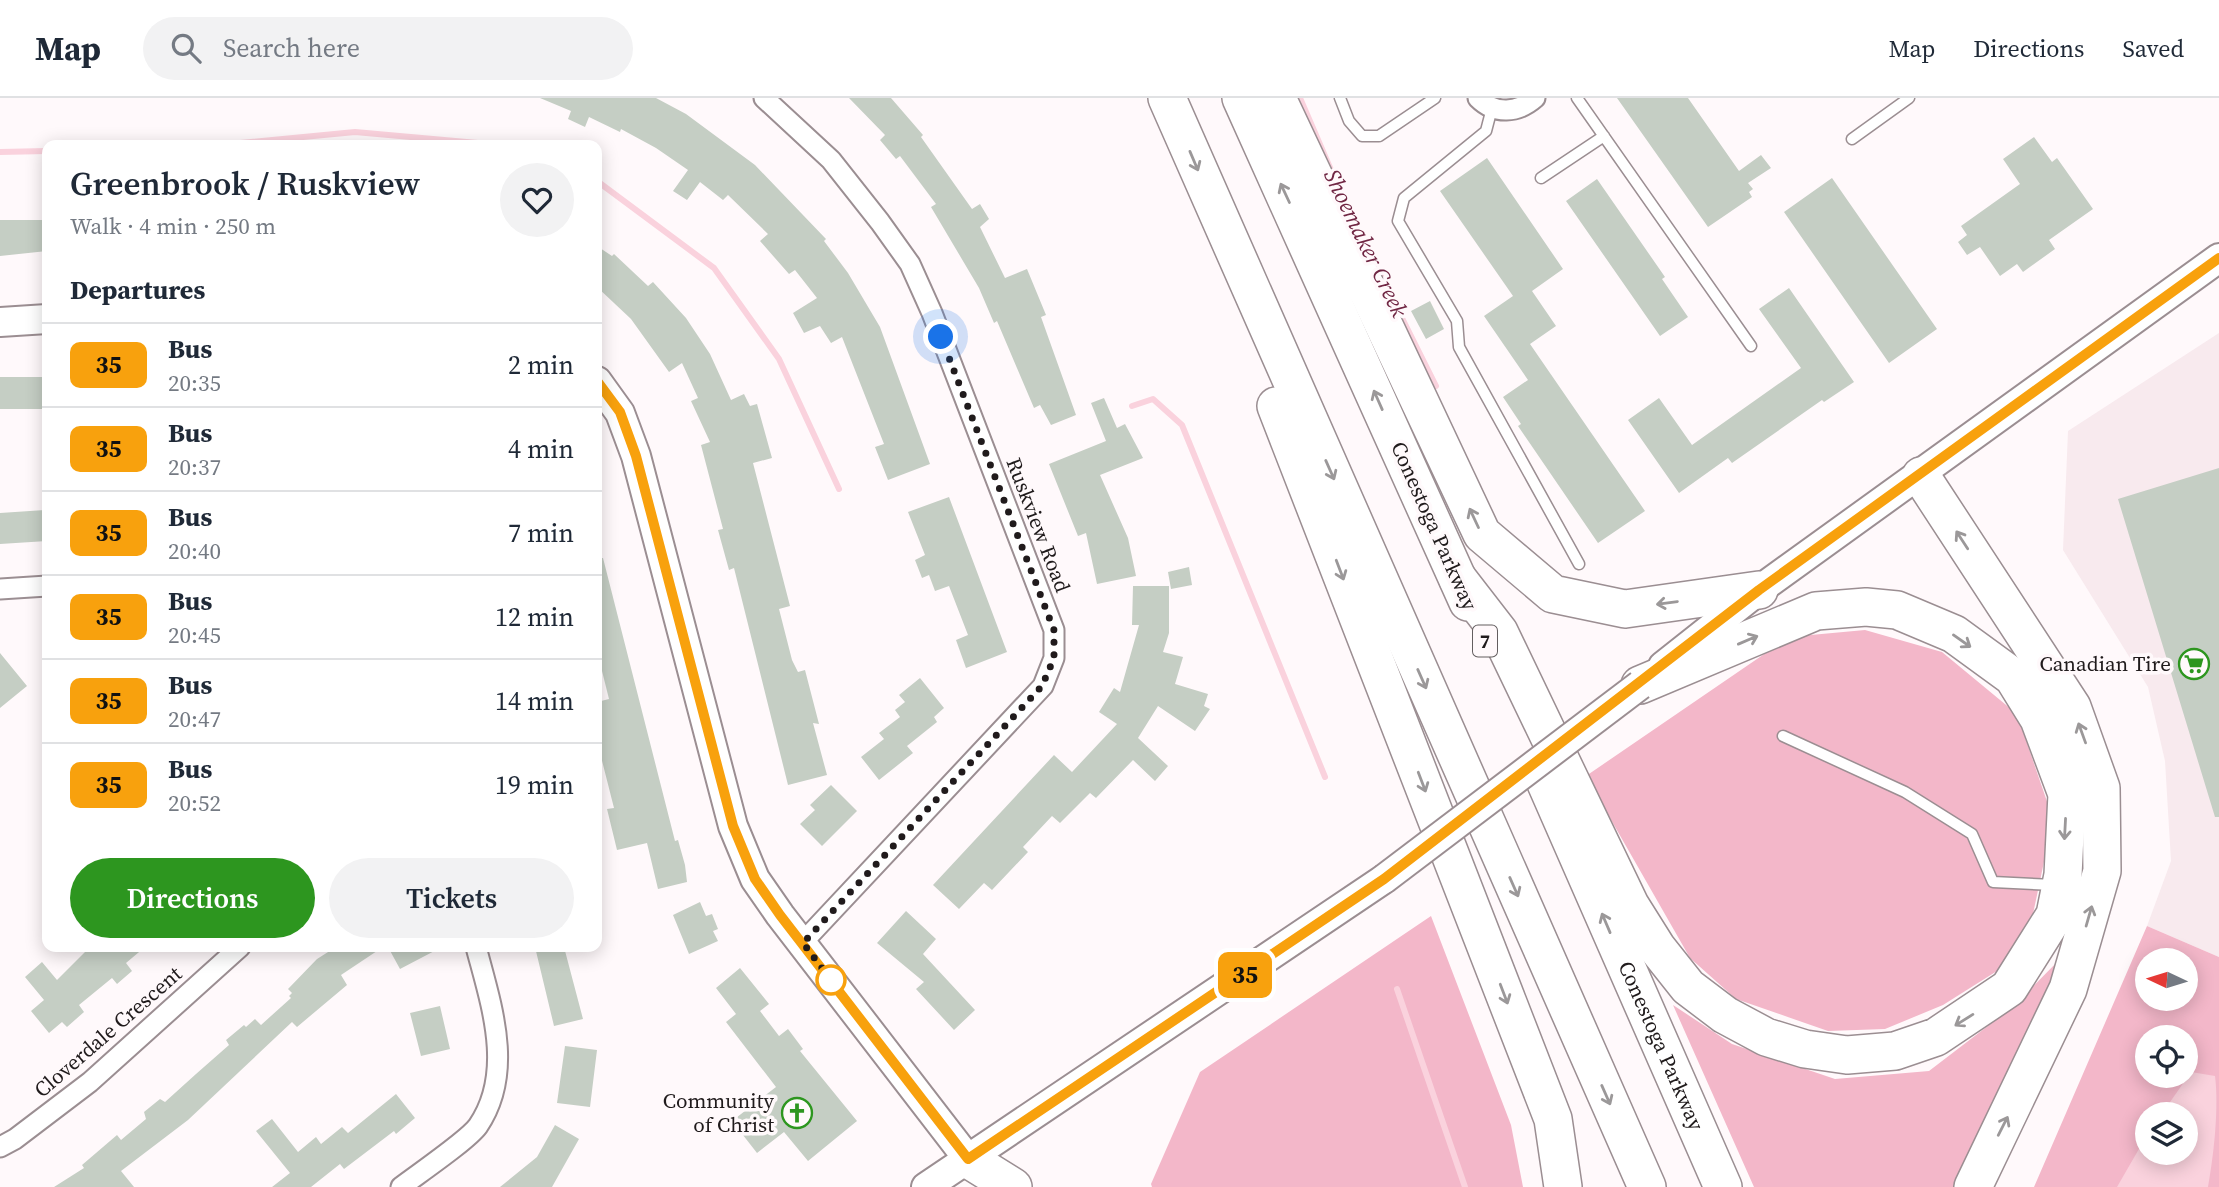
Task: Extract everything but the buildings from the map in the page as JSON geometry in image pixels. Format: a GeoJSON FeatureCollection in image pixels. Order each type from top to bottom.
{"type":"FeatureCollection","features":[{"type":"Feature","properties":{"kind":"highway"},"geometry":{"type":"LineString","coordinates":[[1167,98],[1647,1187]]}},
{"type":"Feature","properties":{"kind":"highway","name":"Conestoga Parkway"},"geometry":{"type":"LineString","coordinates":[[1241,98],[1458,579],[1602,916],[1723,1187]]}},
{"type":"Feature","properties":{"kind":"highway"},"geometry":{"type":"LineString","coordinates":[[1277,98],[1482,534],[1553,594],[1625,609],[1759,590]]}},
{"type":"Feature","properties":{"kind":"highway"},"geometry":{"type":"LineString","coordinates":[[1233,251],[1242,320],[1553,1119],[1563,1187]]}},
{"type":"Feature","properties":{"kind":"highway"},"geometry":{"type":"LineString","coordinates":[[1931,468],[2072,707],[2101,788],[2102,872],[2068,989],[1973,1187]]}},
{"type":"Feature","properties":{"kind":"highway"},"geometry":{"type":"LineString","coordinates":[[1458,579],[1499,632],[1630,905],[1657,948],[1688,987],[1725,1015],[1766,1037],[1805,1049],[1847,1055],[1895,1051],[1936,1037],[2009,988],[2055,915],[2061,885],[2067,794],[2039,719],[2013,677],[1954,634],[1897,610],[1866,607],[1816,611],[1640,685]]}},
{"type":"Feature","properties":{"kind":"highway"},"geometry":{"type":"LineString","coordinates":[[974,1173],[1013,1187]]}},
{"type":"Feature","properties":{"kind":"main road"},"geometry":{"type":"LineString","coordinates":[[926,1187],[974,1173],[1384,879],[1640,685],[1759,590],[1931,468],[2091,348],[2208,273],[2219,258]]}},
{"type":"Feature","properties":{"kind":"main road"},"geometry":{"type":"LineString","coordinates":[[0,322],[42,319]]}},
{"type":"Feature","properties":{"kind":"main road"},"geometry":{"type":"LineString","coordinates":[[602,388],[620,412],[636,456],[719,779],[743,855],[755,879],[974,1173]]}},
{"type":"Feature","properties":{"kind":"street","name":"Ruskview Road"},"geometry":{"type":"LineString","coordinates":[[764,98],[831,160],[910,264],[932,313],[1054,630],[1054,658],[1042,686],[803,943]]}},
{"type":"Feature","properties":{"kind":"street"},"geometry":{"type":"LineString","coordinates":[[1485,103],[1517,109],[1535,98]]}},
{"type":"Feature","properties":{"kind":"street"},"geometry":{"type":"LineString","coordinates":[[0,589],[42,586]]}},
{"type":"Feature","properties":{"kind":"street","name":"Cloverdale Crescent"},"geometry":{"type":"LineString","coordinates":[[0,1147],[15,1139],[90,1082],[234,952]]}},
{"type":"Feature","properties":{"kind":"street"},"geometry":{"type":"LineString","coordinates":[[401,1187],[477,1127],[492,1091],[498,1055],[494,1016],[478,952]]}},
{"type":"Feature","properties":{"kind":"lane"},"geometry":{"type":"LineString","coordinates":[[1340,98],[1349,121],[1362,136],[1379,136],[1434,98]]}},
{"type":"Feature","properties":{"kind":"lane"},"geometry":{"type":"LineString","coordinates":[[1577,98],[1751,346]]}},
{"type":"Feature","properties":{"kind":"lane"},"geometry":{"type":"LineString","coordinates":[[1852,139],[1909,98]]}},
{"type":"Feature","properties":{"kind":"lane"},"geometry":{"type":"LineString","coordinates":[[1485,103],[1486,131],[1404,198],[1398,221],[1457,321],[1459,347],[1579,564]]}},
{"type":"Feature","properties":{"kind":"lane"},"geometry":{"type":"LineString","coordinates":[[1541,178],[1604,136]]}},
{"type":"Feature","properties":{"kind":"lane"},"geometry":{"type":"LineString","coordinates":[[1783,736],[1905,792],[1972,834],[1993,883],[2061,885]]}},
{"type":"Feature","properties":{"kind":"shaded area"},"geometry":{"type":"Polygon","coordinates":[[[2219,333],[2219,957],[2147,926],[2171,861],[2165,761],[2148,687],[2063,550],[2068,431],[2219,333]]]}},
{"type":"Feature","properties":{"kind":"shaded area"},"geometry":{"type":"Polygon","coordinates":[[[1865,630],[1942,652],[2017,714],[2053,819],[2029,933],[1997,971],[1943,1005],[1885,1029],[1828,1031],[1736,999],[1690,958],[1586,776],[1789,637],[1865,630]]]}},
{"type":"Feature","properties":{"kind":"shaded area"},"geometry":{"type":"Polygon","coordinates":[[[1431,916],[1511,1125],[1523,1187],[1152,1187],[1200,1072],[1431,916]]]}},
{"type":"Feature","properties":{"kind":"shaded area"},"geometry":{"type":"Polygon","coordinates":[[[2147,926],[2219,957],[2219,1187],[2034,1187],[2135,954],[2135,1012],[2198,1012],[2198,948],[2137,948],[2147,926]]]}},
{"type":"Feature","properties":{"kind":"shaded area"},"geometry":{"type":"Polygon","coordinates":[[[2061,958],[1956,1187],[1754,1187],[1673,1005],[1732,1044],[1835,1079],[1929,1071],[2014,1006],[2061,958]]]}},
{"type":"Feature","properties":{"kind":"shaded area"},"geometry":{"type":"Polygon","coordinates":[[[2198,1073],[2215,1076],[2215,1131],[2208,1187],[2117,1187],[2135,1156],[2135,1165],[2198,1165],[2198,1102],[2170,1102],[2180,1088],[2198,1088],[2198,1073]]]}},
{"type":"Feature","properties":{"kind":"waterway","name":"Shoemaker Creek"},"geometry":{"type":"LineString","coordinates":[[1300,98],[1331,170]]}},
{"type":"Feature","properties":{"kind":"waterway"},"geometry":{"type":"LineString","coordinates":[[271,140],[355,132],[444,140]]}},
{"type":"Feature","properties":{"kind":"waterway"},"geometry":{"type":"LineString","coordinates":[[0,152],[42,151]]}},
{"type":"Feature","properties":{"kind":"waterway"},"geometry":{"type":"LineString","coordinates":[[602,185],[714,268],[779,359],[839,489]]}},
{"type":"Feature","properties":{"kind":"waterway","name":"Shoemaker Creek"},"geometry":{"type":"LineString","coordinates":[[1374,262],[1436,386]]}},
{"type":"Feature","properties":{"kind":"waterway"},"geometry":{"type":"LineString","coordinates":[[1132,406],[1153,399],[1182,425],[1325,777]]}},
{"type":"Feature","properties":{"kind":"waterway"},"geometry":{"type":"LineString","coordinates":[[1397,989],[1465,1187]]}},
{"type":"Feature","properties":{"kind":"bus line","name":"35"},"geometry":{"type":"LineString","coordinates":[[602,386],[620,412],[636,456],[719,779],[743,855],[755,879],[780,915],[968,1159],[1384,879],[1640,685],[1759,590],[1921,476],[2091,348],[2219,258]]}},
{"type":"Feature","properties":{"kind":"place","name":"Canadian Tire"},"geometry":{"type":"Point","coordinates":[2194,664]}},
{"type":"Feature","properties":{"kind":"place","name":"Community of Christ"},"geometry":{"type":"Point","coordinates":[797,1113]}},
{"type":"Feature","properties":{"kind":"route"},"geometry":{"type":"LineString","coordinates":[[831,980],[834,984],[803,943],[1042,686],[1054,658],[1054,630],[941,337]]}}]}
